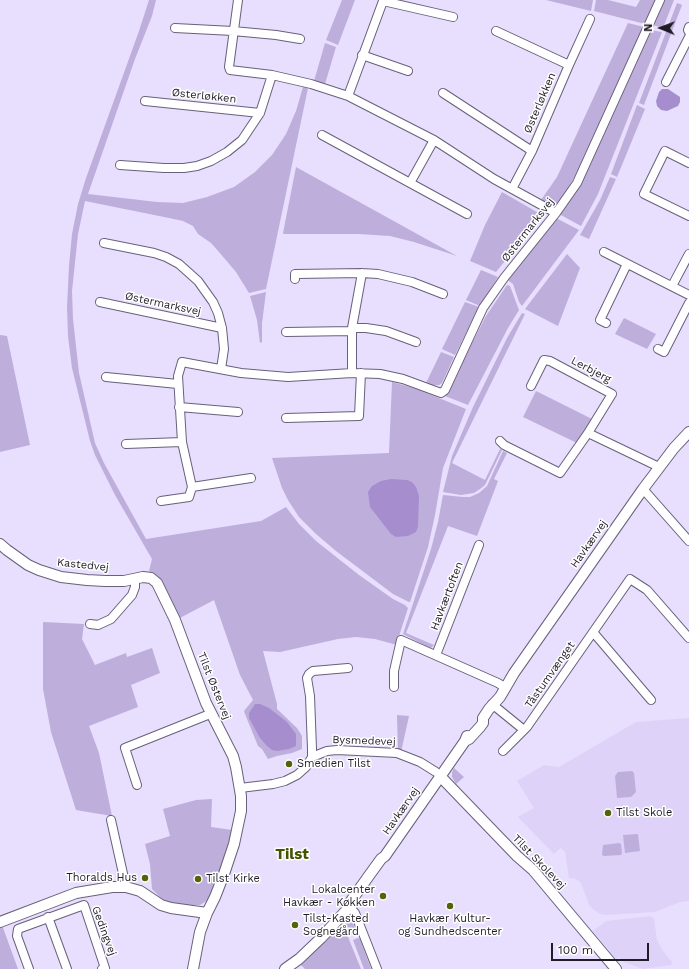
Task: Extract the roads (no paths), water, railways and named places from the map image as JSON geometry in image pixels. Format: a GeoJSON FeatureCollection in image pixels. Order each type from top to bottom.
{"type":"FeatureCollection","features":[{"type":"Feature","properties":{"kind":"street"},"geometry":{"type":"LineString","coordinates":[[238,0],[233,31],[229,67],[230,70],[272,75],[311,84],[348,96],[434,140],[462,160],[556,213]]}},
{"type":"Feature","properties":{"kind":"street","name":"Østermarksvej"},"geometry":{"type":"LineString","coordinates":[[192,487],[182,442],[178,376],[182,362],[263,376],[288,377],[352,373],[380,374],[403,379],[441,393],[445,390],[483,308],[508,273],[556,213],[577,183],[660,0]]}},
{"type":"Feature","properties":{"kind":"street"},"geometry":{"type":"LineString","coordinates":[[348,96],[383,2],[453,17]]}},
{"type":"Feature","properties":{"kind":"street","name":"Østerløkken"},"geometry":{"type":"LineString","coordinates":[[512,189],[532,150],[568,65],[590,19]]}},
{"type":"Feature","properties":{"kind":"street"},"geometry":{"type":"LineString","coordinates":[[689,27],[689,32]]}},
{"type":"Feature","properties":{"kind":"street"},"geometry":{"type":"LineString","coordinates":[[175,28],[233,31],[300,39]]}},
{"type":"Feature","properties":{"kind":"street","name":"Østerløkken"},"geometry":{"type":"LineString","coordinates":[[496,31],[568,65]]}},
{"type":"Feature","properties":{"kind":"street"},"geometry":{"type":"LineString","coordinates":[[666,82],[689,37]]}},
{"type":"Feature","properties":{"kind":"street"},"geometry":{"type":"LineString","coordinates":[[362,55],[408,71]]}},
{"type":"Feature","properties":{"kind":"street"},"geometry":{"type":"LineString","coordinates":[[120,164],[175,169],[196,166],[227,152],[242,140],[260,113],[272,75]]}},
{"type":"Feature","properties":{"kind":"street","name":"Østerløkken"},"geometry":{"type":"LineString","coordinates":[[443,93],[532,150]]}},
{"type":"Feature","properties":{"kind":"street","name":"Østerløkken"},"geometry":{"type":"LineString","coordinates":[[145,101],[260,113]]}},
{"type":"Feature","properties":{"kind":"street"},"geometry":{"type":"LineString","coordinates":[[322,135],[467,214]]}},
{"type":"Feature","properties":{"kind":"street"},"geometry":{"type":"LineString","coordinates":[[410,183],[434,140]]}},
{"type":"Feature","properties":{"kind":"street"},"geometry":{"type":"LineString","coordinates":[[689,163],[665,151],[644,194],[689,216]]}},
{"type":"Feature","properties":{"kind":"street","name":"Østermarksvej"},"geometry":{"type":"LineString","coordinates":[[104,243],[154,253],[179,264],[198,280],[218,313],[222,328],[224,349],[221,369]]}},
{"type":"Feature","properties":{"kind":"street"},"geometry":{"type":"LineString","coordinates":[[604,252],[689,295]]}},
{"type":"Feature","properties":{"kind":"street"},"geometry":{"type":"LineString","coordinates":[[672,286],[689,254]]}},
{"type":"Feature","properties":{"kind":"street"},"geometry":{"type":"LineString","coordinates":[[606,323],[600,320],[627,264]]}},
{"type":"Feature","properties":{"kind":"street"},"geometry":{"type":"LineString","coordinates":[[352,373],[352,330],[362,273]]}},
{"type":"Feature","properties":{"kind":"street"},"geometry":{"type":"LineString","coordinates":[[295,279],[295,274],[378,274],[400,278],[443,294]]}},
{"type":"Feature","properties":{"kind":"street","name":"Østermarksvej"},"geometry":{"type":"LineString","coordinates":[[100,302],[222,328]]}},
{"type":"Feature","properties":{"kind":"street"},"geometry":{"type":"LineString","coordinates":[[658,349],[664,352],[689,303]]}},
{"type":"Feature","properties":{"kind":"street"},"geometry":{"type":"LineString","coordinates":[[286,332],[376,329],[416,342]]}},
{"type":"Feature","properties":{"kind":"street","name":"Lerbjerg"},"geometry":{"type":"LineString","coordinates":[[500,441],[504,445],[560,473],[588,433],[612,394],[550,361],[544,360],[531,386]]}},
{"type":"Feature","properties":{"kind":"street"},"geometry":{"type":"LineString","coordinates":[[286,418],[359,416],[361,373]]}},
{"type":"Feature","properties":{"kind":"street"},"geometry":{"type":"LineString","coordinates":[[106,376],[178,384]]}},
{"type":"Feature","properties":{"kind":"street"},"geometry":{"type":"LineString","coordinates":[[180,407],[238,412]]}},
{"type":"Feature","properties":{"kind":"street","name":"Havkærvej"},"geometry":{"type":"LineString","coordinates":[[286,969],[300,959],[321,938],[349,906],[368,877],[385,856],[438,774],[465,741],[478,720],[483,718],[492,704],[496,694],[504,687],[659,467],[689,432]]}},
{"type":"Feature","properties":{"kind":"street"},"geometry":{"type":"LineString","coordinates":[[588,433],[659,467]]}},
{"type":"Feature","properties":{"kind":"street"},"geometry":{"type":"LineString","coordinates":[[126,444],[182,442]]}},
{"type":"Feature","properties":{"kind":"street"},"geometry":{"type":"LineString","coordinates":[[161,501],[189,497],[192,487],[251,478]]}},
{"type":"Feature","properties":{"kind":"street"},"geometry":{"type":"LineString","coordinates":[[643,489],[689,542]]}},
{"type":"Feature","properties":{"kind":"street","name":"Kastedvej"},"geometry":{"type":"LineString","coordinates":[[0,544],[28,565],[49,574],[61,577],[87,580],[124,580],[148,577]]}},
{"type":"Feature","properties":{"kind":"street","name":"Havkærtoften"},"geometry":{"type":"LineString","coordinates":[[436,655],[479,545]]}},
{"type":"Feature","properties":{"kind":"street","name":"Tilst Østervej"},"geometry":{"type":"LineString","coordinates":[[148,577],[157,583],[175,620],[210,714],[233,756],[240,788],[241,811],[234,844],[215,898],[207,913]]}},
{"type":"Feature","properties":{"kind":"street"},"geometry":{"type":"LineString","coordinates":[[90,624],[98,625],[111,619],[132,595],[135,587],[135,579]]}},
{"type":"Feature","properties":{"kind":"street","name":"Tåstumvænget"},"geometry":{"type":"LineString","coordinates":[[503,751],[524,730],[630,579],[647,590],[689,638]]}},
{"type":"Feature","properties":{"kind":"street"},"geometry":{"type":"LineString","coordinates":[[593,632],[651,700]]}},
{"type":"Feature","properties":{"kind":"street"},"geometry":{"type":"LineString","coordinates":[[391,684],[401,640],[504,687]]}},
{"type":"Feature","properties":{"kind":"street"},"geometry":{"type":"LineString","coordinates":[[240,788],[272,784],[285,780],[297,775],[306,767],[312,757],[310,696],[307,678],[313,671],[348,668]]}},
{"type":"Feature","properties":{"kind":"street"},"geometry":{"type":"LineString","coordinates":[[492,704],[524,730]]}},
{"type":"Feature","properties":{"kind":"street"},"geometry":{"type":"LineString","coordinates":[[137,786],[125,748],[210,714]]}},
{"type":"Feature","properties":{"kind":"street","name":"Bysmedevej"},"geometry":{"type":"LineString","coordinates":[[312,757],[327,751],[337,750],[397,753],[415,759],[438,774]]}},
{"type":"Feature","properties":{"kind":"street","name":"Tilst Skolevej"},"geometry":{"type":"LineString","coordinates":[[438,774],[517,856],[533,870],[616,969]]}},
{"type":"Feature","properties":{"kind":"street"},"geometry":{"type":"LineString","coordinates":[[111,820],[126,887]]}},
{"type":"Feature","properties":{"kind":"street","name":"Gedingvej"},"geometry":{"type":"LineString","coordinates":[[0,922],[76,893],[112,887],[126,887],[140,891],[161,904],[171,908],[207,913]]}},
{"type":"Feature","properties":{"kind":"street"},"geometry":{"type":"LineString","coordinates":[[48,904],[50,916],[67,969]]}},
{"type":"Feature","properties":{"kind":"street","name":"Gedingvej"},"geometry":{"type":"LineString","coordinates":[[29,969],[17,936],[18,929],[50,916],[84,905],[105,968],[102,969]]}},
{"type":"Feature","properties":{"kind":"street"},"geometry":{"type":"LineString","coordinates":[[349,906],[355,913],[377,969]]}},
{"type":"Feature","properties":{"kind":"street"},"geometry":{"type":"LineString","coordinates":[[193,969],[200,932],[207,913]]}},
{"type":"Feature","properties":{"kind":"place","name":"Smedien Tilst"},"geometry":{"type":"Point","coordinates":[289,764]}},
{"type":"Feature","properties":{"kind":"place","name":"Tilst Skole"},"geometry":{"type":"Point","coordinates":[608,813]}},
{"type":"Feature","properties":{"kind":"place","name":"Thoralds Hus"},"geometry":{"type":"Point","coordinates":[145,878]}},
{"type":"Feature","properties":{"kind":"place","name":"Tilst Kirke"},"geometry":{"type":"Point","coordinates":[198,879]}},
{"type":"Feature","properties":{"kind":"place","name":"Lokalcenter Havkær - Køkken"},"geometry":{"type":"Point","coordinates":[383,896]}},
{"type":"Feature","properties":{"kind":"place","name":"Havkær Kultur- og Sundhedscenter"},"geometry":{"type":"Point","coordinates":[450,906]}},
{"type":"Feature","properties":{"kind":"place","name":"Tilst-Kasted Sognegård"},"geometry":{"type":"Point","coordinates":[295,925]}},
{"type":"Feature","properties":{"kind":"district","name":"Tilst"},"geometry":{"type":"Point","coordinates":[292,855]}}]}
